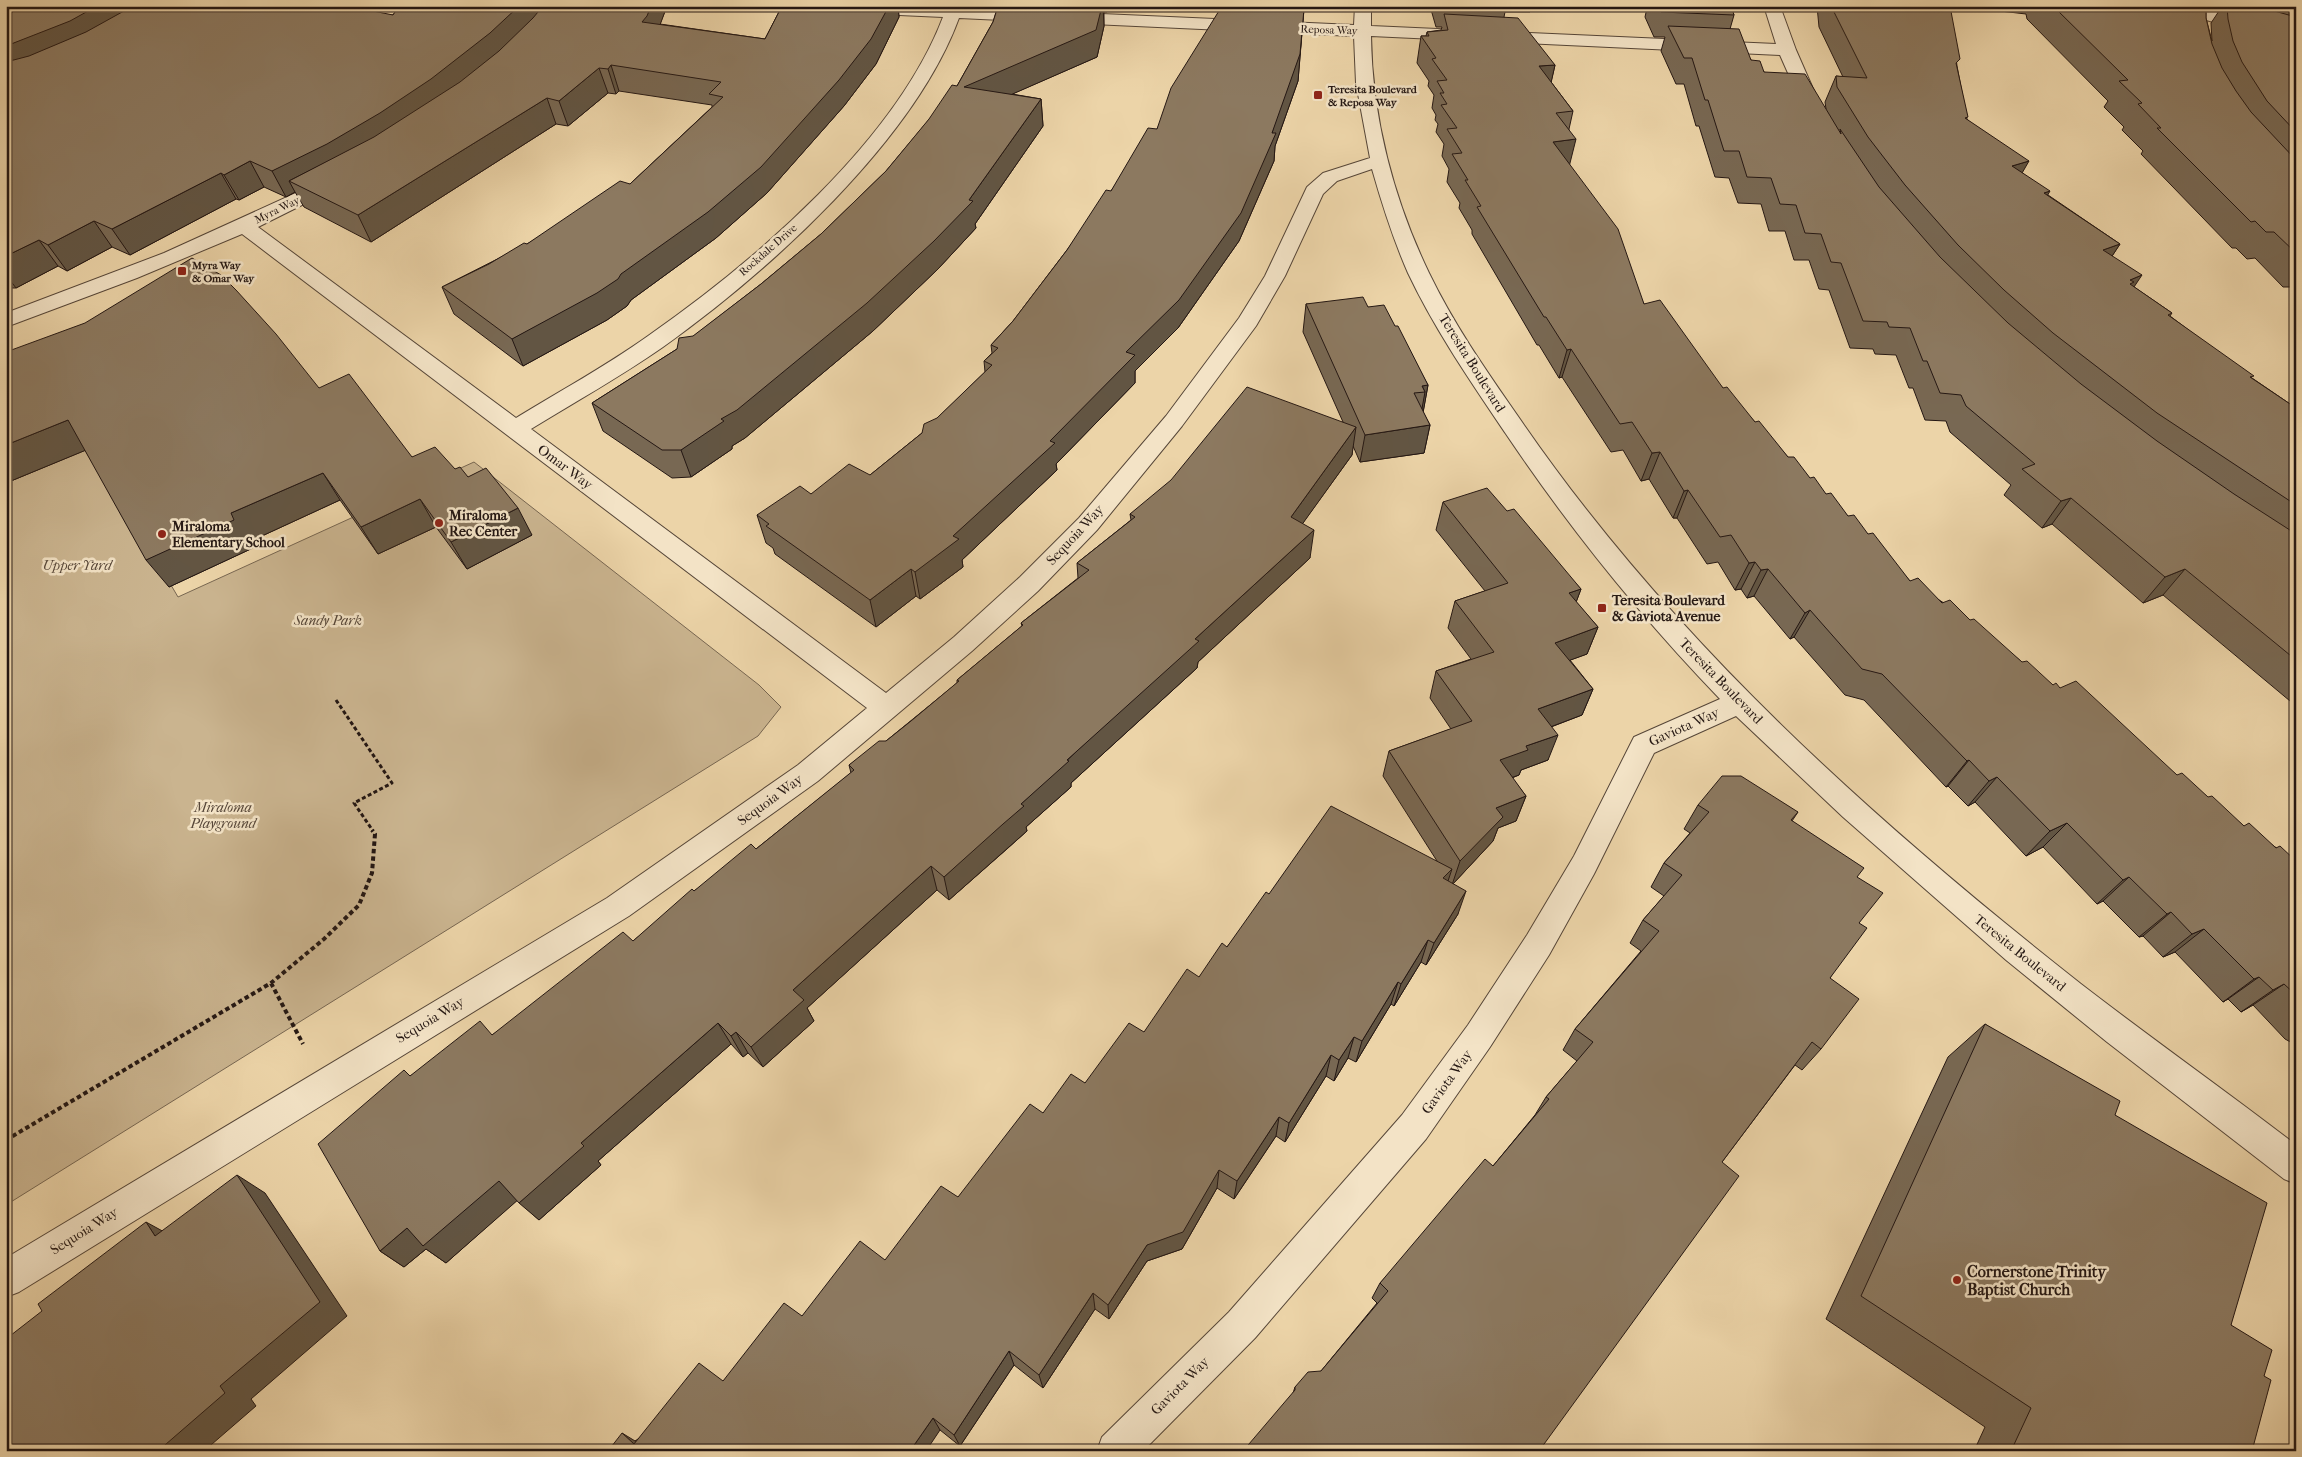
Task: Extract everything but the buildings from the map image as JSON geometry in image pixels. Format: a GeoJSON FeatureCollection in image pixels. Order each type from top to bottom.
{"type":"FeatureCollection","features":[{"type":"Feature","properties":{"kind":"street","name":"Reposa Way"},"geometry":{"type":"LineString","coordinates":[[812,6],[1363,19],[1787,50]]}},
{"type":"Feature","properties":{"kind":"street"},"geometry":{"type":"LineString","coordinates":[[1772,6],[1802,88],[1823,129]]}},
{"type":"Feature","properties":{"kind":"street"},"geometry":{"type":"LineString","coordinates":[[2176,6],[2200,17],[2296,40]]}},
{"type":"Feature","properties":{"kind":"street","name":"Rockdale Drive"},"geometry":{"type":"LineString","coordinates":[[514,428],[583,388],[655,341],[760,259],[806,217],[875,142],[903,106],[939,42],[954,10]]}},
{"type":"Feature","properties":{"kind":"street","name":"Teresita Boulevard"},"geometry":{"type":"LineString","coordinates":[[1363,19],[1365,84],[1381,160],[1404,238],[1430,295],[1506,418],[1557,489],[1616,563],[1674,632],[1740,702],[1836,792],[1967,909],[2093,1012],[2238,1120],[2296,1167]]}},
{"type":"Feature","properties":{"kind":"street","name":"Sequoia Way"},"geometry":{"type":"LineString","coordinates":[[6,1279],[618,907],[721,836],[800,778],[887,708],[963,644],[1029,584],[1088,524],[1162,436],[1212,372],[1248,321],[1275,276],[1314,191],[1330,177],[1381,160]]}},
{"type":"Feature","properties":{"kind":"street","name":"Myra Way"},"geometry":{"type":"LineString","coordinates":[[6,320],[169,259],[244,226],[348,174]]}},
{"type":"Feature","properties":{"kind":"street","name":"Omar Way"},"geometry":{"type":"LineString","coordinates":[[244,226],[887,708]]}},
{"type":"Feature","properties":{"kind":"street","name":"Gaviota Way"},"geometry":{"type":"LineString","coordinates":[[1116,1451],[1242,1325],[1414,1127],[1479,1036],[1538,945],[1584,865],[1644,745],[1740,702]]}},
{"type":"Feature","properties":{"kind":"path"},"geometry":{"type":"LineString","coordinates":[[6,1140],[271,983],[324,939],[358,905],[372,873],[375,834],[354,803],[392,783],[336,700]]}},
{"type":"Feature","properties":{"kind":"path"},"geometry":{"type":"LineString","coordinates":[[271,983],[324,1084]]}},
{"type":"Feature","properties":{"kind":"green space","name":"Miraloma Playground"},"geometry":{"type":"Polygon","coordinates":[[[91,448],[178,597],[474,462],[759,685],[781,707],[758,736],[6,1205],[6,483],[91,448]]]}},
{"type":"Feature","properties":{"kind":"place","name":"Teresita Boulevard & Reposa Way"},"geometry":{"type":"Point","coordinates":[1318,95]}},
{"type":"Feature","properties":{"kind":"place","name":"Myra Way & Omar Way"},"geometry":{"type":"Point","coordinates":[182,271]}},
{"type":"Feature","properties":{"kind":"place","name":"Miraloma Rec Center"},"geometry":{"type":"Point","coordinates":[439,523]}},
{"type":"Feature","properties":{"kind":"place","name":"Miraloma Elementary School"},"geometry":{"type":"Point","coordinates":[162,534]}},
{"type":"Feature","properties":{"kind":"place","name":"Teresita Boulevard & Gaviota Avenue"},"geometry":{"type":"Point","coordinates":[1602,608]}},
{"type":"Feature","properties":{"kind":"place","name":"Cornerstone Trinity Baptist Church"},"geometry":{"type":"Point","coordinates":[1957,1280]}},
{"type":"Feature","properties":{"kind":"park label","name":"Upper Yard"},"geometry":{"type":"Point","coordinates":[77,565]}},
{"type":"Feature","properties":{"kind":"park label","name":"Sandy Park"},"geometry":{"type":"Point","coordinates":[328,620]}}]}
